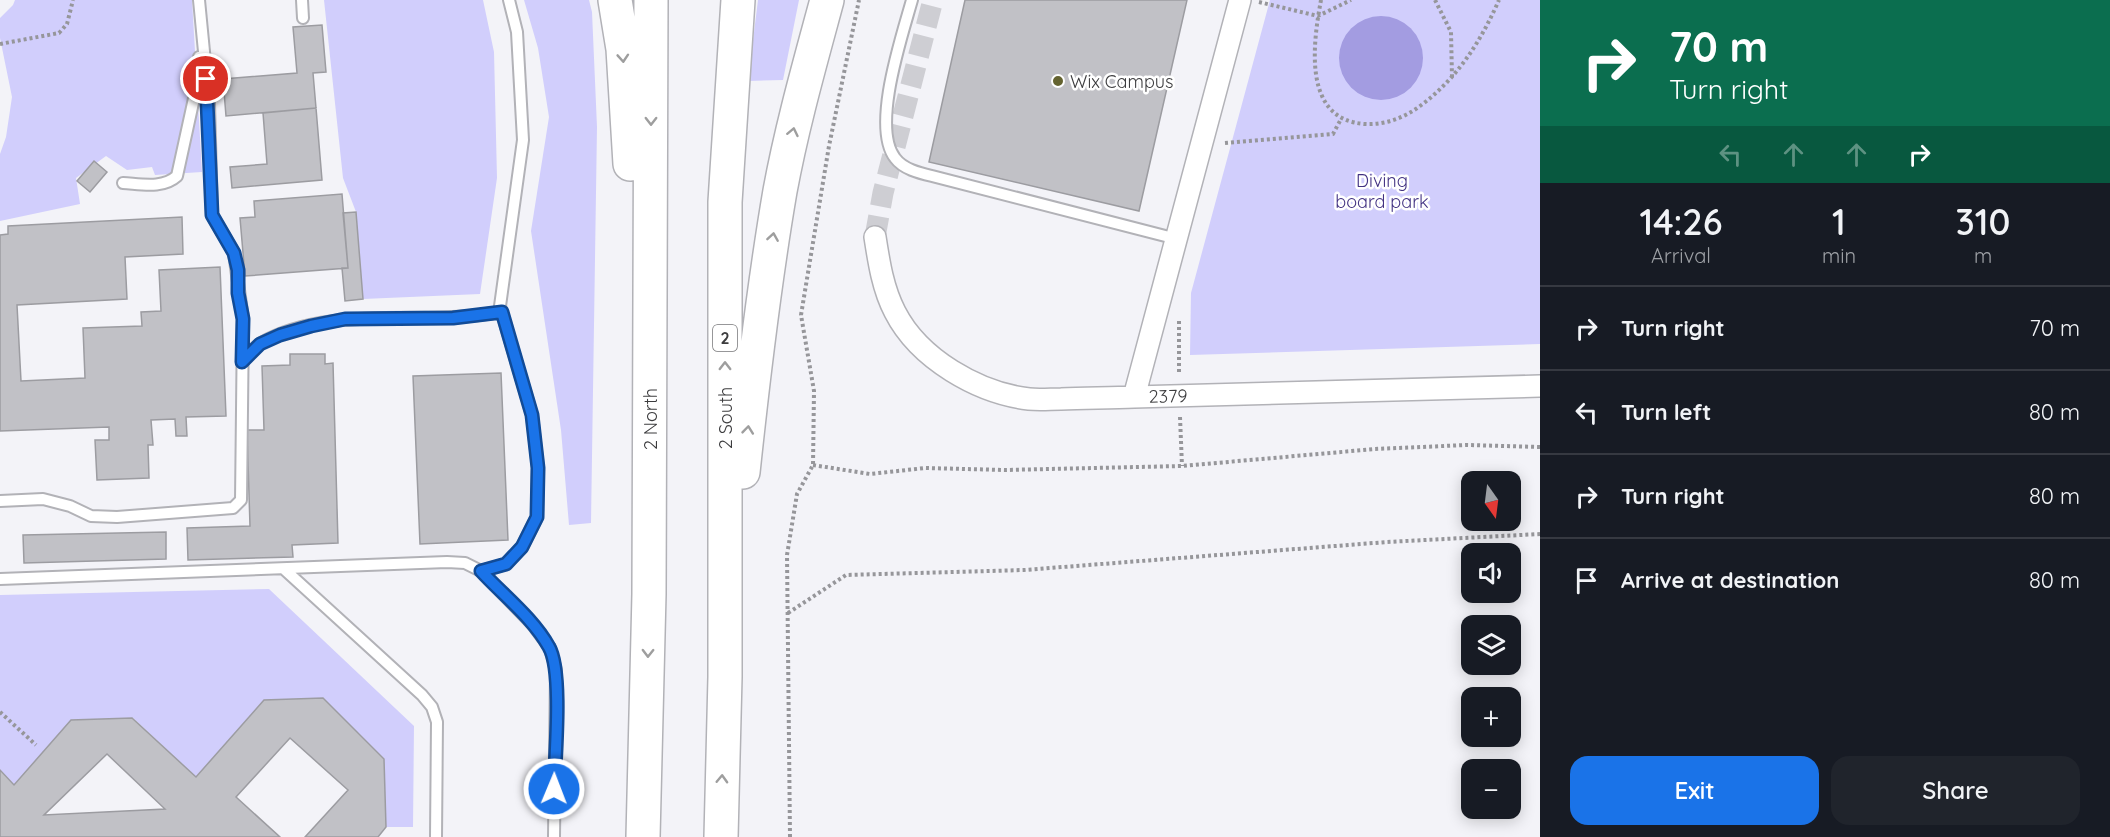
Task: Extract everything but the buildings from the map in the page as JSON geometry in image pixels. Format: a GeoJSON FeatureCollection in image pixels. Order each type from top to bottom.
{"type":"FeatureCollection","features":[{"type":"Feature","properties":{"kind":"highway"},"geometry":{"type":"LineString","coordinates":[[615,0],[623,50],[630,152],[649,594]]}},
{"type":"Feature","properties":{"kind":"highway","name":"2 North"},"geometry":{"type":"LineString","coordinates":[[643,837],[649,594],[651,0]]}},
{"type":"Feature","properties":{"kind":"highway"},"geometry":{"type":"LineString","coordinates":[[725,202],[726,0]]}},
{"type":"Feature","properties":{"kind":"highway","name":"2 South"},"geometry":{"type":"LineString","coordinates":[[721,837],[725,677],[725,202],[738,0]]}},
{"type":"Feature","properties":{"kind":"highway"},"geometry":{"type":"LineString","coordinates":[[725,677],[743,470],[763,297],[781,189],[797,112],[827,0]]}},
{"type":"Feature","properties":{"kind":"street","name":"2379"},"geometry":{"type":"LineString","coordinates":[[1240,0],[1134,397],[1540,386]]}},
{"type":"Feature","properties":{"kind":"street"},"geometry":{"type":"LineString","coordinates":[[875,237],[880,272],[895,312],[912,337],[959,375],[991,391],[1030,399],[1134,397]]}},
{"type":"Feature","properties":{"kind":"lane"},"geometry":{"type":"LineString","coordinates":[[302,0],[303,18]]}},
{"type":"Feature","properties":{"kind":"lane"},"geometry":{"type":"LineString","coordinates":[[481,571],[506,564],[522,547],[537,517],[538,468],[532,415],[500,306],[523,140],[517,32],[509,0]]}},
{"type":"Feature","properties":{"kind":"lane"},"geometry":{"type":"LineString","coordinates":[[912,0],[890,84],[886,109],[889,147],[896,160],[912,171],[1177,239]]}},
{"type":"Feature","properties":{"kind":"lane"},"geometry":{"type":"LineString","coordinates":[[123,183],[159,184],[171,182],[177,176],[198,80],[199,4]]}},
{"type":"Feature","properties":{"kind":"lane"},"geometry":{"type":"LineString","coordinates":[[0,501],[43,499],[100,517],[233,508],[241,500],[243,319],[234,253],[212,215],[209,103],[199,4]]}},
{"type":"Feature","properties":{"kind":"lane"},"geometry":{"type":"LineString","coordinates":[[242,362],[260,344],[280,335],[345,319],[453,318],[502,312]]}},
{"type":"Feature","properties":{"kind":"lane"},"geometry":{"type":"LineString","coordinates":[[0,579],[465,563],[481,571],[533,625],[550,648],[556,670],[554,837]]}},
{"type":"Feature","properties":{"kind":"lane"},"geometry":{"type":"LineString","coordinates":[[284,569],[432,706],[437,722],[436,837]]}},
{"type":"Feature","properties":{"kind":"path"},"geometry":{"type":"LineString","coordinates":[[0,44],[59,33],[68,24],[73,0]]}},
{"type":"Feature","properties":{"kind":"path"},"geometry":{"type":"LineString","coordinates":[[790,837],[787,555],[797,494],[813,465],[814,391],[801,315],[829,146],[860,0]]}},
{"type":"Feature","properties":{"kind":"path"},"geometry":{"type":"LineString","coordinates":[[1256,0],[1318,15],[1351,0]]}},
{"type":"Feature","properties":{"kind":"path"},"geometry":{"type":"LineString","coordinates":[[1321,0],[1314,39],[1314,66],[1319,90],[1327,106],[1341,119],[1374,124],[1390,122],[1420,106],[1452,78],[1479,41],[1499,0]]}},
{"type":"Feature","properties":{"kind":"path"},"geometry":{"type":"LineString","coordinates":[[1435,0],[1451,32],[1452,78]]}},
{"type":"Feature","properties":{"kind":"path"},"geometry":{"type":"LineString","coordinates":[[1219,144],[1333,134],[1341,119]]}},
{"type":"Feature","properties":{"kind":"path"},"geometry":{"type":"LineString","coordinates":[[1179,317],[1182,466]]}},
{"type":"Feature","properties":{"kind":"path"},"geometry":{"type":"LineString","coordinates":[[813,465],[870,474],[925,468],[1005,470],[1182,466],[1375,448],[1467,445],[1540,447]]}},
{"type":"Feature","properties":{"kind":"path"},"geometry":{"type":"LineString","coordinates":[[787,614],[846,575],[1024,570],[1375,543],[1540,534]]}},
{"type":"Feature","properties":{"kind":"path"},"geometry":{"type":"LineString","coordinates":[[0,712],[36,745]]}},
{"type":"Feature","properties":{"kind":"green space"},"geometry":{"type":"Polygon","coordinates":[[[15,0],[192,0],[202,172],[155,175],[152,167],[127,170],[106,156],[76,178],[80,204],[0,221],[0,154],[6,137],[12,97],[0,38],[0,18],[15,0]]]}},
{"type":"Feature","properties":{"kind":"green space"},"geometry":{"type":"Polygon","coordinates":[[[324,0],[483,0],[494,52],[497,178],[480,294],[363,299],[356,212],[343,178],[324,0]]]}},
{"type":"Feature","properties":{"kind":"green space"},"geometry":{"type":"Polygon","coordinates":[[[524,0],[589,0],[592,12],[597,127],[591,523],[569,525],[561,430],[531,231],[549,117],[538,48],[524,0]]]}},
{"type":"Feature","properties":{"kind":"green space"},"geometry":{"type":"Polygon","coordinates":[[[758,0],[799,0],[783,80],[748,81],[758,0]]]}},
{"type":"Feature","properties":{"kind":"green space","name":"Diving board park"},"geometry":{"type":"Polygon","coordinates":[[[1270,0],[1540,0],[1540,344],[1190,355],[1191,293],[1270,0]]]}},
{"type":"Feature","properties":{"kind":"green space"},"geometry":{"type":"Polygon","coordinates":[[[269,589],[414,726],[413,827],[386,827],[384,759],[323,698],[264,700],[196,777],[133,718],[72,720],[14,785],[0,770],[0,595],[269,589]]]}},
{"type":"Feature","properties":{"kind":"shaded area"},"geometry":{"type":"Polygon","coordinates":[[[1381,16],[1404,23],[1416,35],[1423,58],[1416,81],[1404,93],[1381,100],[1358,93],[1346,81],[1339,58],[1346,35],[1358,23],[1381,16]]]}},
{"type":"Feature","properties":{"kind":"tunnel"},"geometry":{"type":"LineString","coordinates":[[875,237],[883,193],[933,0]]}},
{"type":"Feature","properties":{"kind":"place","name":"Wix Campus"},"geometry":{"type":"Point","coordinates":[1058,81]}},
{"type":"Feature","properties":{"kind":"route"},"geometry":{"type":"LineString","coordinates":[[206,79],[209,103],[212,215],[234,253],[238,270],[238,293],[243,319],[242,362],[260,344],[280,335],[345,319],[453,318],[502,312],[532,415],[538,468],[537,517],[522,547],[506,564],[481,571],[533,625],[550,648],[556,670],[554,789]]}}]}
